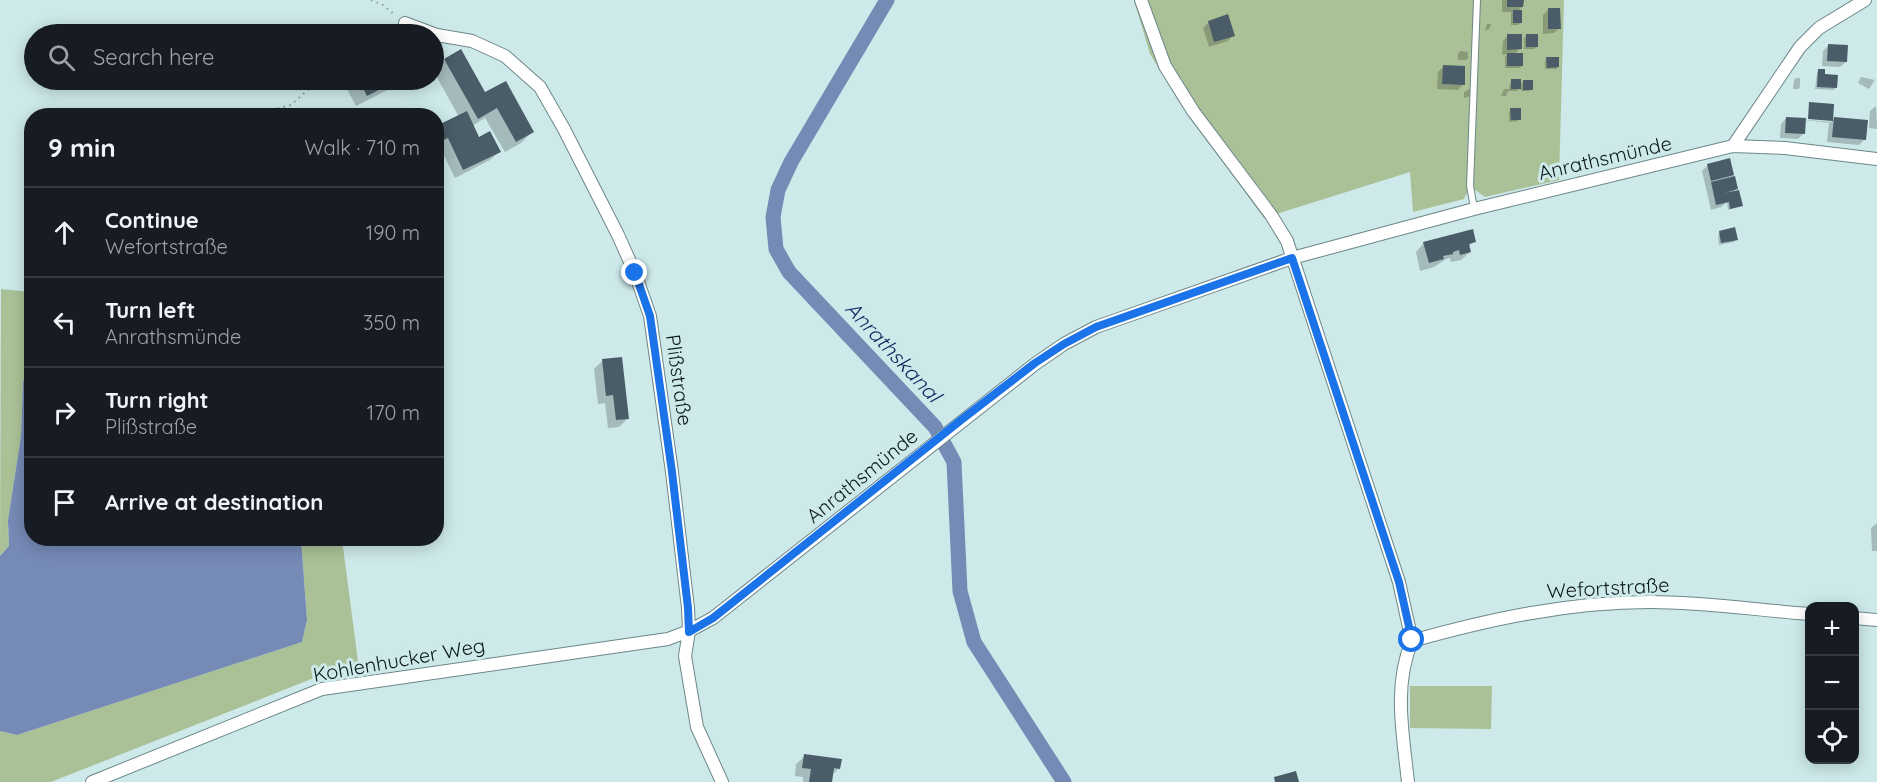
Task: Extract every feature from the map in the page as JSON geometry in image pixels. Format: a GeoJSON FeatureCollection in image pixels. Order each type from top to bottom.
{"type":"FeatureCollection","features":[{"type":"Feature","properties":{"kind":"street"},"geometry":{"type":"LineString","coordinates":[[1141,0],[1165,66],[1193,111],[1287,241],[1399,582],[1412,640],[1401,673],[1400,712],[1408,782]]}},
{"type":"Feature","properties":{"kind":"street"},"geometry":{"type":"LineString","coordinates":[[1732,146],[1800,47],[1819,28],[1865,0]]}},
{"type":"Feature","properties":{"kind":"street","name":"Plißstraße"},"geometry":{"type":"LineString","coordinates":[[444,36],[472,41],[506,56],[540,87],[564,129],[635,273],[650,316],[672,472],[688,608],[689,632],[685,656],[697,727],[722,782]]}},
{"type":"Feature","properties":{"kind":"street","name":"Anrathsmünde"},"geometry":{"type":"LineString","coordinates":[[689,632],[713,618],[1035,363],[1096,327],[1292,258],[1474,209],[1732,146],[1785,148],[1877,159]]}},
{"type":"Feature","properties":{"kind":"street","name":"Wefortstraße"},"geometry":{"type":"LineString","coordinates":[[1412,640],[1470,624],[1530,612],[1650,602],[1805,614]]}},
{"type":"Feature","properties":{"kind":"street"},"geometry":{"type":"LineString","coordinates":[[1859,618],[1877,620]]}},
{"type":"Feature","properties":{"kind":"street","name":"Kohlenhucker Weg"},"geometry":{"type":"LineString","coordinates":[[92,782],[322,689],[668,639],[689,632]]}},
{"type":"Feature","properties":{"kind":"lane"},"geometry":{"type":"LineString","coordinates":[[1474,209],[1470,186],[1477,0]]}},
{"type":"Feature","properties":{"kind":"path"},"geometry":{"type":"LineString","coordinates":[[371,0],[383,5],[405,23]]}},
{"type":"Feature","properties":{"kind":"path"},"geometry":{"type":"LineString","coordinates":[[280,108],[291,105],[308,90]]}},
{"type":"Feature","properties":{"kind":"green space"},"geometry":{"type":"Polygon","coordinates":[[[1134,0],[1564,0],[1559,180],[1485,197],[1470,186],[1464,199],[1413,212],[1410,172],[1264,218],[1179,102],[1150,54],[1134,0]]]}},
{"type":"Feature","properties":{"kind":"green space"},"geometry":{"type":"Polygon","coordinates":[[[1,289],[24,291],[24,379],[21,436],[8,520],[9,546],[0,556],[1,289]]]}},
{"type":"Feature","properties":{"kind":"green space"},"geometry":{"type":"Polygon","coordinates":[[[302,546],[343,546],[359,669],[319,676],[51,782],[0,782],[0,731],[17,735],[302,642],[307,620],[302,546]]]}},
{"type":"Feature","properties":{"kind":"green space"},"geometry":{"type":"Polygon","coordinates":[[[1410,686],[1492,686],[1491,729],[1410,728],[1410,686]]]}},
{"type":"Feature","properties":{"kind":"water"},"geometry":{"type":"Polygon","coordinates":[[[24,379],[24,546],[302,546],[307,620],[302,642],[17,735],[0,731],[0,556],[9,546],[8,520],[21,436],[24,379]]]}},
{"type":"Feature","properties":{"kind":"building"},"geometry":{"type":"Polygon","coordinates":[[[1507,0],[1524,0],[1523,7],[1507,7],[1507,0]]]}},
{"type":"Feature","properties":{"kind":"building"},"geometry":{"type":"Polygon","coordinates":[[[1548,8],[1560,8],[1561,29],[1548,29],[1548,8]]]}},
{"type":"Feature","properties":{"kind":"building"},"geometry":{"type":"Polygon","coordinates":[[[1513,10],[1522,10],[1522,23],[1513,23],[1513,10]]]}},
{"type":"Feature","properties":{"kind":"building"},"geometry":{"type":"Polygon","coordinates":[[[1228,14],[1235,36],[1214,42],[1208,21],[1228,14]]]}},
{"type":"Feature","properties":{"kind":"building"},"geometry":{"type":"Polygon","coordinates":[[[1507,34],[1522,34],[1522,49],[1507,50],[1507,34]]]}},
{"type":"Feature","properties":{"kind":"building"},"geometry":{"type":"Polygon","coordinates":[[[1526,34],[1538,34],[1538,47],[1526,47],[1526,34]]]}},
{"type":"Feature","properties":{"kind":"building"},"geometry":{"type":"Polygon","coordinates":[[[1828,44],[1848,45],[1847,62],[1827,61],[1828,44]]]}},
{"type":"Feature","properties":{"kind":"building"},"geometry":{"type":"Polygon","coordinates":[[[461,49],[485,92],[506,81],[534,132],[516,142],[497,108],[478,119],[444,59],[461,49]]]}},
{"type":"Feature","properties":{"kind":"building"},"geometry":{"type":"Polygon","coordinates":[[[1507,53],[1523,53],[1523,66],[1507,66],[1507,53]]]}},
{"type":"Feature","properties":{"kind":"building"},"geometry":{"type":"Polygon","coordinates":[[[1546,57],[1559,57],[1559,67],[1547,68],[1546,57]]]}},
{"type":"Feature","properties":{"kind":"building"},"geometry":{"type":"Polygon","coordinates":[[[1443,65],[1465,66],[1465,85],[1442,84],[1443,65]]]}},
{"type":"Feature","properties":{"kind":"building"},"geometry":{"type":"Polygon","coordinates":[[[1818,69],[1825,69],[1825,74],[1838,75],[1837,88],[1817,87],[1818,69]]]}},
{"type":"Feature","properties":{"kind":"building"},"geometry":{"type":"Polygon","coordinates":[[[1511,79],[1521,79],[1521,89],[1511,89],[1511,79]]]}},
{"type":"Feature","properties":{"kind":"building"},"geometry":{"type":"Polygon","coordinates":[[[1523,80],[1533,80],[1533,90],[1523,90],[1523,80]]]}},
{"type":"Feature","properties":{"kind":"building"},"geometry":{"type":"Polygon","coordinates":[[[364,90],[379,90],[367,96],[364,90]]]}},
{"type":"Feature","properties":{"kind":"building"},"geometry":{"type":"Polygon","coordinates":[[[1809,102],[1834,104],[1833,121],[1808,119],[1809,102]]]}},
{"type":"Feature","properties":{"kind":"building"},"geometry":{"type":"Polygon","coordinates":[[[1510,108],[1521,108],[1521,120],[1511,120],[1510,108]]]}},
{"type":"Feature","properties":{"kind":"building"},"geometry":{"type":"Polygon","coordinates":[[[467,111],[479,137],[490,131],[501,152],[463,170],[448,138],[444,140],[444,122],[467,111]]]}},
{"type":"Feature","properties":{"kind":"building"},"geometry":{"type":"Polygon","coordinates":[[[1786,117],[1806,118],[1805,134],[1785,133],[1786,117]]]}},
{"type":"Feature","properties":{"kind":"building"},"geometry":{"type":"Polygon","coordinates":[[[1834,117],[1868,120],[1866,140],[1832,137],[1834,117]]]}},
{"type":"Feature","properties":{"kind":"building"},"geometry":{"type":"Polygon","coordinates":[[[1730,158],[1734,175],[1711,181],[1707,164],[1730,158]]]}},
{"type":"Feature","properties":{"kind":"building"},"geometry":{"type":"Polygon","coordinates":[[[1735,176],[1738,189],[1725,193],[1739,190],[1743,206],[1730,209],[1729,202],[1716,205],[1711,182],[1735,176]]]}},
{"type":"Feature","properties":{"kind":"building"},"geometry":{"type":"Polygon","coordinates":[[[1735,227],[1738,240],[1721,243],[1719,231],[1735,227]]]}},
{"type":"Feature","properties":{"kind":"building"},"geometry":{"type":"Polygon","coordinates":[[[1473,229],[1476,242],[1469,244],[1471,252],[1460,255],[1459,250],[1443,256],[1444,259],[1429,263],[1423,242],[1473,229]]]}},
{"type":"Feature","properties":{"kind":"building"},"geometry":{"type":"Polygon","coordinates":[[[622,357],[629,419],[616,420],[613,395],[606,396],[602,359],[622,357]]]}},
{"type":"Feature","properties":{"kind":"building"},"geometry":{"type":"Polygon","coordinates":[[[804,754],[842,759],[840,769],[834,768],[832,782],[809,782],[811,769],[802,768],[804,754]]]}},
{"type":"Feature","properties":{"kind":"building"},"geometry":{"type":"Polygon","coordinates":[[[1296,771],[1299,782],[1275,782],[1274,777],[1296,771]]]}},
{"type":"Feature","properties":{"kind":"waterway","name":"Anrathskanal"},"geometry":{"type":"LineString","coordinates":[[887,0],[791,162],[778,190],[773,217],[776,249],[789,272],[935,427],[954,462],[960,591],[974,642],[1064,782]]}},
{"type":"Feature","properties":{"kind":"route"},"geometry":{"type":"LineString","coordinates":[[635,273],[650,316],[672,472],[689,632],[713,618],[961,420],[1035,363],[1064,344],[1096,327],[1292,258],[1399,582],[1412,640]]}}]}
